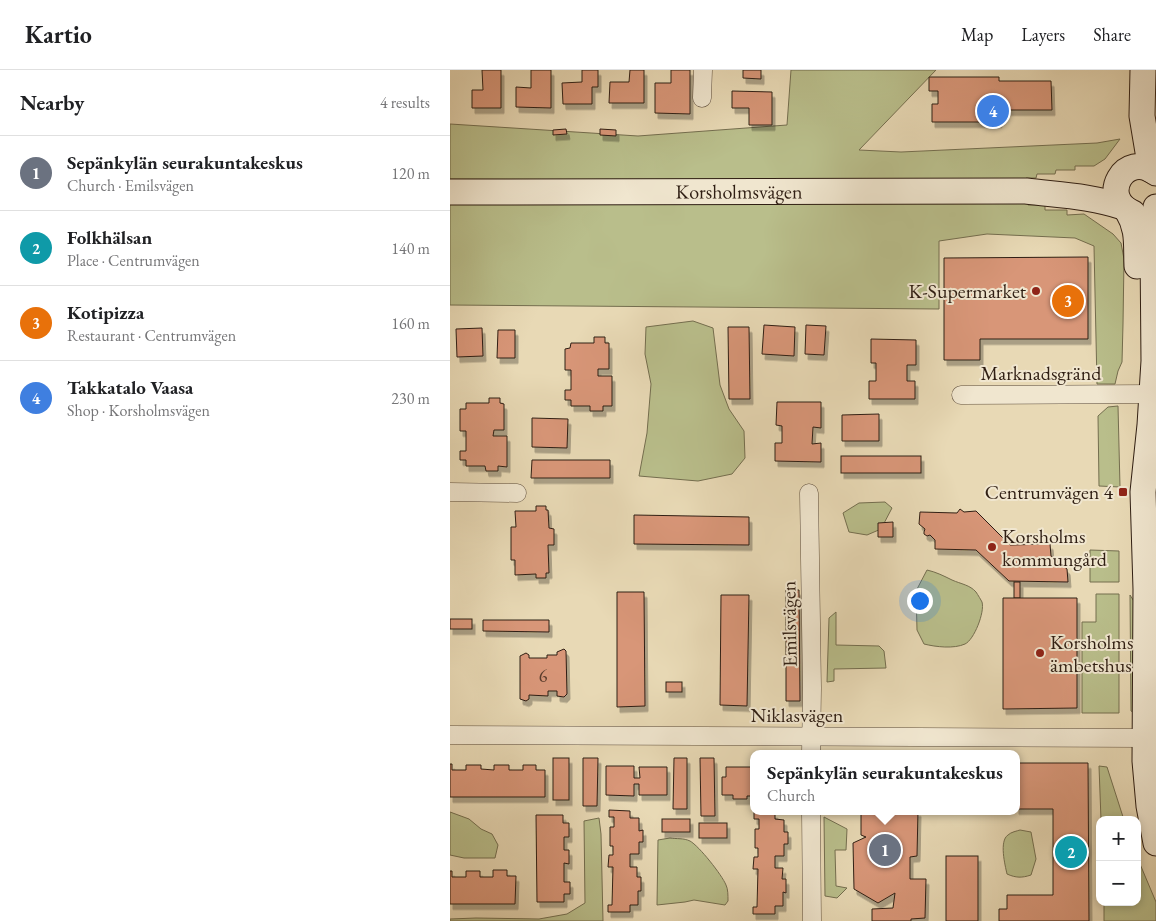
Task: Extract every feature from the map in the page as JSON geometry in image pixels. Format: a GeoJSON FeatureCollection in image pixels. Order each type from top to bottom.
{"type":"FeatureCollection","features":[{"type":"Feature","properties":{"kind":"main road"},"geometry":{"type":"LineString","coordinates":[[1143,70],[1140,171],[1117,184],[1116,196],[1133,220],[1137,234],[1138,361],[1141,394],[1150,425],[1143,492],[1150,559],[1145,760],[1149,806],[1156,844]]}},
{"type":"Feature","properties":{"kind":"main road","name":"Korsholmsvägen"},"geometry":{"type":"LineString","coordinates":[[450,192],[1026,191],[1093,183],[1140,171]]}},
{"type":"Feature","properties":{"kind":"main road","name":"Korsholmsvägen"},"geometry":{"type":"LineString","coordinates":[[1026,191],[1109,202],[1133,213],[1145,213],[1156,207]]}},
{"type":"Feature","properties":{"kind":"main road"},"geometry":{"type":"LineString","coordinates":[[1141,394],[1154,361],[1153,249],[1156,207]]}},
{"type":"Feature","properties":{"kind":"street"},"geometry":{"type":"LineString","coordinates":[[702,98],[703,70]]}},
{"type":"Feature","properties":{"kind":"street","name":"Marknadsgränd"},"geometry":{"type":"LineString","coordinates":[[961,395],[1141,394]]}},
{"type":"Feature","properties":{"kind":"street"},"geometry":{"type":"LineString","coordinates":[[450,492],[517,493]]}},
{"type":"Feature","properties":{"kind":"street","name":"Emilsvägen"},"geometry":{"type":"LineString","coordinates":[[809,493],[811,745]]}},
{"type":"Feature","properties":{"kind":"street","name":"Niklasvägen"},"geometry":{"type":"LineString","coordinates":[[450,735],[811,745],[1145,738]]}},
{"type":"Feature","properties":{"kind":"street"},"geometry":{"type":"LineString","coordinates":[[812,815],[812,921]]}},
{"type":"Feature","properties":{"kind":"green space"},"geometry":{"type":"Polygon","coordinates":[[[791,70],[936,70],[859,150],[901,152],[1097,143],[1120,139],[1105,159],[1094,166],[1075,166],[1075,170],[1056,170],[1055,174],[1037,174],[1036,178],[1026,178],[1026,182],[450,179],[450,124],[638,136],[787,125],[791,70]]]}},
{"type":"Feature","properties":{"kind":"green space"},"geometry":{"type":"Polygon","coordinates":[[[1027,199],[1028,205],[1045,205],[1045,210],[1067,210],[1067,215],[1084,214],[1113,234],[1121,243],[1124,259],[1122,362],[1115,384],[1097,384],[1094,246],[1075,238],[987,234],[939,241],[939,309],[450,305],[450,203],[1027,199]]]}},
{"type":"Feature","properties":{"kind":"green space"},"geometry":{"type":"Polygon","coordinates":[[[693,321],[713,328],[720,385],[729,409],[744,431],[745,458],[732,474],[698,481],[639,476],[647,433],[651,384],[645,354],[646,327],[693,321]]]}},
{"type":"Feature","properties":{"kind":"green space"},"geometry":{"type":"Polygon","coordinates":[[[1118,406],[1120,487],[1099,486],[1098,416],[1108,407],[1118,406]]]}},
{"type":"Feature","properties":{"kind":"green space"},"geometry":{"type":"Polygon","coordinates":[[[885,502],[892,508],[881,529],[867,535],[849,532],[843,513],[859,503],[885,502]]]}},
{"type":"Feature","properties":{"kind":"green space"},"geometry":{"type":"Polygon","coordinates":[[[1090,550],[1119,551],[1119,582],[1090,582],[1090,550]]]}},
{"type":"Feature","properties":{"kind":"green space"},"geometry":{"type":"Polygon","coordinates":[[[927,570],[971,588],[982,602],[983,607],[978,625],[972,637],[965,644],[956,647],[945,647],[924,644],[917,630],[916,591],[927,570]]]}},
{"type":"Feature","properties":{"kind":"green space"},"geometry":{"type":"Polygon","coordinates":[[[1096,594],[1119,594],[1119,713],[1082,713],[1082,622],[1096,622],[1096,594]]]}},
{"type":"Feature","properties":{"kind":"green space"},"geometry":{"type":"Polygon","coordinates":[[[1130,595],[1135,603],[1135,706],[1133,712],[1131,711],[1130,595]]]}},
{"type":"Feature","properties":{"kind":"green space"},"geometry":{"type":"Polygon","coordinates":[[[836,612],[836,645],[879,646],[884,651],[886,668],[834,669],[834,681],[827,682],[829,618],[836,612]]]}},
{"type":"Feature","properties":{"kind":"green space"},"geometry":{"type":"Polygon","coordinates":[[[1099,766],[1107,767],[1123,816],[1101,816],[1099,766]]]}},
{"type":"Feature","properties":{"kind":"green space"},"geometry":{"type":"Polygon","coordinates":[[[450,812],[469,819],[481,829],[492,834],[498,845],[495,858],[464,858],[450,855],[450,812]]]}},
{"type":"Feature","properties":{"kind":"green space"},"geometry":{"type":"Polygon","coordinates":[[[824,817],[847,829],[846,850],[835,850],[836,886],[847,888],[837,898],[825,896],[824,817]]]}},
{"type":"Feature","properties":{"kind":"green space"},"geometry":{"type":"Polygon","coordinates":[[[599,818],[603,921],[450,921],[450,919],[476,918],[539,919],[567,914],[585,903],[584,821],[599,818]]]}},
{"type":"Feature","properties":{"kind":"green space"},"geometry":{"type":"Polygon","coordinates":[[[1020,830],[1031,832],[1036,859],[1031,875],[1025,877],[1007,874],[1004,859],[1003,848],[1005,838],[1012,832],[1020,830]]]}},
{"type":"Feature","properties":{"kind":"green space"},"geometry":{"type":"Polygon","coordinates":[[[670,838],[690,841],[710,861],[727,887],[728,901],[725,905],[694,900],[657,905],[658,840],[670,838]]]}},
{"type":"Feature","properties":{"kind":"green space"},"geometry":{"type":"Polygon","coordinates":[[[1141,866],[1156,902],[1156,921],[1104,921],[1104,906],[1141,906],[1141,866]]]}},
{"type":"Feature","properties":{"kind":"building"},"geometry":{"type":"Polygon","coordinates":[[[482,70],[501,70],[501,108],[472,108],[472,90],[483,90],[482,70]]]}},
{"type":"Feature","properties":{"kind":"building"},"geometry":{"type":"Polygon","coordinates":[[[531,70],[551,70],[551,108],[516,107],[516,87],[531,88],[531,70]]]}},
{"type":"Feature","properties":{"kind":"building"},"geometry":{"type":"Polygon","coordinates":[[[582,70],[598,70],[598,87],[592,87],[592,104],[563,104],[562,83],[582,82],[582,70]]]}},
{"type":"Feature","properties":{"kind":"building"},"geometry":{"type":"Polygon","coordinates":[[[630,70],[644,70],[644,103],[609,103],[610,82],[629,82],[630,70]]]}},
{"type":"Feature","properties":{"kind":"building"},"geometry":{"type":"Polygon","coordinates":[[[671,70],[690,70],[690,114],[655,113],[655,83],[671,83],[671,70]]]}},
{"type":"Feature","properties":{"kind":"building"},"geometry":{"type":"Polygon","coordinates":[[[743,70],[761,70],[761,79],[743,78],[743,70]]]}},
{"type":"Feature","properties":{"kind":"building"},"geometry":{"type":"Polygon","coordinates":[[[929,77],[999,77],[999,81],[1051,81],[1052,110],[999,110],[999,122],[932,122],[932,104],[938,104],[938,91],[929,91],[929,77]]]}},
{"type":"Feature","properties":{"kind":"building"},"geometry":{"type":"Polygon","coordinates":[[[732,91],[772,92],[772,125],[749,125],[749,108],[732,108],[732,91]]]}},
{"type":"Feature","properties":{"kind":"building"},"geometry":{"type":"Polygon","coordinates":[[[566,129],[567,134],[553,135],[553,130],[566,129]]]}},
{"type":"Feature","properties":{"kind":"building"},"geometry":{"type":"Polygon","coordinates":[[[600,129],[616,130],[616,136],[600,135],[600,129]]]}},
{"type":"Feature","properties":{"kind":"building"},"geometry":{"type":"Polygon","coordinates":[[[1088,257],[1088,339],[980,339],[980,360],[944,360],[944,258],[1088,257]]]}},
{"type":"Feature","properties":{"kind":"building"},"geometry":{"type":"Polygon","coordinates":[[[764,325],[795,327],[794,356],[762,354],[764,325]]]}},
{"type":"Feature","properties":{"kind":"building"},"geometry":{"type":"Polygon","coordinates":[[[806,325],[826,326],[824,355],[805,354],[806,325]]]}},
{"type":"Feature","properties":{"kind":"building"},"geometry":{"type":"Polygon","coordinates":[[[728,327],[749,327],[750,399],[729,399],[728,327]]]}},
{"type":"Feature","properties":{"kind":"building"},"geometry":{"type":"Polygon","coordinates":[[[482,328],[483,356],[457,357],[456,329],[482,328]]]}},
{"type":"Feature","properties":{"kind":"building"},"geometry":{"type":"Polygon","coordinates":[[[498,330],[515,330],[515,358],[497,358],[498,330]]]}},
{"type":"Feature","properties":{"kind":"building"},"geometry":{"type":"Polygon","coordinates":[[[594,337],[605,337],[605,343],[609,343],[609,369],[598,369],[598,376],[612,376],[612,406],[603,406],[603,411],[590,411],[590,406],[571,406],[571,400],[565,400],[565,390],[571,390],[571,370],[565,370],[565,349],[570,348],[571,343],[594,343],[594,337]]]}},
{"type":"Feature","properties":{"kind":"building"},"geometry":{"type":"Polygon","coordinates":[[[871,339],[916,340],[916,365],[907,365],[907,381],[915,381],[915,399],[869,399],[869,381],[876,381],[876,363],[871,363],[871,339]]]}},
{"type":"Feature","properties":{"kind":"building"},"geometry":{"type":"Polygon","coordinates":[[[489,398],[500,398],[500,403],[504,404],[504,430],[494,430],[493,436],[507,436],[507,467],[498,466],[498,471],[486,471],[485,466],[466,466],[466,460],[460,460],[460,451],[466,451],[466,431],[460,431],[460,409],[466,409],[466,403],[489,403],[489,398]]]}},
{"type":"Feature","properties":{"kind":"building"},"geometry":{"type":"Polygon","coordinates":[[[777,402],[821,402],[821,428],[813,427],[812,444],[821,443],[821,462],[775,461],[775,443],[782,443],[782,426],[776,425],[777,402]]]}},
{"type":"Feature","properties":{"kind":"building"},"geometry":{"type":"Polygon","coordinates":[[[879,414],[879,441],[842,441],[842,415],[879,414]]]}},
{"type":"Feature","properties":{"kind":"building"},"geometry":{"type":"Polygon","coordinates":[[[532,418],[568,419],[567,448],[532,447],[532,418]]]}},
{"type":"Feature","properties":{"kind":"building"},"geometry":{"type":"Polygon","coordinates":[[[841,456],[921,456],[921,473],[841,473],[841,456]]]}},
{"type":"Feature","properties":{"kind":"building"},"geometry":{"type":"Polygon","coordinates":[[[532,460],[610,460],[610,478],[531,478],[532,460]]]}},
{"type":"Feature","properties":{"kind":"building"},"geometry":{"type":"Polygon","coordinates":[[[536,506],[546,506],[549,528],[554,529],[554,545],[548,545],[549,573],[546,573],[546,578],[536,578],[536,574],[515,575],[515,560],[511,560],[511,527],[516,527],[515,511],[536,511],[536,506]]]}},
{"type":"Feature","properties":{"kind":"building","name":"Korsholms kommungård"},"geometry":{"type":"Polygon","coordinates":[[[960,509],[964,512],[976,511],[1010,545],[1050,544],[1051,556],[1060,559],[1062,565],[1067,569],[1068,582],[1009,581],[976,550],[935,549],[935,540],[930,535],[924,534],[925,529],[919,524],[920,512],[957,513],[960,509]]]}},
{"type":"Feature","properties":{"kind":"building"},"geometry":{"type":"Polygon","coordinates":[[[634,515],[749,517],[749,545],[634,544],[634,515]]]}},
{"type":"Feature","properties":{"kind":"building"},"geometry":{"type":"Polygon","coordinates":[[[893,522],[893,537],[878,537],[878,523],[893,522]]]}},
{"type":"Feature","properties":{"kind":"building"},"geometry":{"type":"Polygon","coordinates":[[[1014,582],[1020,582],[1020,598],[1014,598],[1014,582]]]}},
{"type":"Feature","properties":{"kind":"building"},"geometry":{"type":"Polygon","coordinates":[[[786,590],[799,590],[800,701],[786,701],[786,590]]]}},
{"type":"Feature","properties":{"kind":"building"},"geometry":{"type":"Polygon","coordinates":[[[617,592],[644,592],[645,706],[617,707],[617,592]]]}},
{"type":"Feature","properties":{"kind":"building"},"geometry":{"type":"Polygon","coordinates":[[[721,595],[749,595],[747,706],[720,705],[721,595]]]}},
{"type":"Feature","properties":{"kind":"building","name":"Korsholms ämbetshus"},"geometry":{"type":"Polygon","coordinates":[[[1003,598],[1077,598],[1077,708],[1003,709],[1003,598]]]}},
{"type":"Feature","properties":{"kind":"building"},"geometry":{"type":"Polygon","coordinates":[[[450,619],[472,619],[472,629],[450,629],[450,619]]]}},
{"type":"Feature","properties":{"kind":"building"},"geometry":{"type":"Polygon","coordinates":[[[483,620],[549,620],[549,632],[483,631],[483,620]]]}},
{"type":"Feature","properties":{"kind":"building"},"geometry":{"type":"Polygon","coordinates":[[[564,649],[566,651],[567,694],[564,697],[557,696],[557,691],[548,691],[548,696],[529,695],[529,699],[526,701],[520,699],[520,656],[526,653],[529,655],[529,658],[547,658],[547,655],[557,655],[557,652],[564,649]]]}},
{"type":"Feature","properties":{"kind":"building"},"geometry":{"type":"Polygon","coordinates":[[[666,682],[682,682],[682,692],[666,692],[666,682]]]}},
{"type":"Feature","properties":{"kind":"building"},"geometry":{"type":"Polygon","coordinates":[[[553,758],[569,758],[569,800],[553,800],[553,758]]]}},
{"type":"Feature","properties":{"kind":"building"},"geometry":{"type":"Polygon","coordinates":[[[583,758],[598,758],[597,806],[583,806],[583,758]]]}},
{"type":"Feature","properties":{"kind":"building"},"geometry":{"type":"Polygon","coordinates":[[[674,758],[687,758],[687,809],[673,809],[674,758]]]}},
{"type":"Feature","properties":{"kind":"building"},"geometry":{"type":"Polygon","coordinates":[[[700,758],[714,758],[715,816],[701,816],[700,758]]]}},
{"type":"Feature","properties":{"kind":"building"},"geometry":{"type":"Polygon","coordinates":[[[1020,763],[1088,763],[1089,921],[999,921],[999,909],[1007,909],[1007,895],[1053,895],[1053,809],[1020,809],[1020,763]]]}},
{"type":"Feature","properties":{"kind":"building"},"geometry":{"type":"Polygon","coordinates":[[[450,764],[452,764],[452,770],[466,770],[466,765],[481,765],[481,769],[494,770],[494,765],[509,765],[509,770],[523,770],[523,765],[536,765],[536,770],[545,770],[545,797],[450,797],[450,764]]]}},
{"type":"Feature","properties":{"kind":"building"},"geometry":{"type":"Polygon","coordinates":[[[606,766],[634,766],[634,778],[640,778],[639,767],[667,767],[667,795],[639,795],[639,784],[634,784],[634,796],[606,795],[606,766]]]}},
{"type":"Feature","properties":{"kind":"building"},"geometry":{"type":"Polygon","coordinates":[[[726,767],[750,767],[750,796],[747,796],[747,799],[733,799],[733,795],[722,795],[722,777],[726,777],[726,767]]]}},
{"type":"Feature","properties":{"kind":"building"},"geometry":{"type":"Polygon","coordinates":[[[609,810],[630,811],[630,818],[639,818],[639,831],[643,830],[643,842],[639,842],[639,854],[630,854],[630,867],[637,867],[637,877],[641,877],[641,891],[638,891],[638,905],[630,905],[630,912],[608,912],[608,905],[612,905],[613,867],[608,867],[609,855],[613,855],[613,846],[610,846],[610,827],[614,827],[614,817],[609,817],[609,810]]]}},
{"type":"Feature","properties":{"kind":"building"},"geometry":{"type":"Polygon","coordinates":[[[536,815],[563,815],[563,823],[569,823],[569,837],[564,837],[564,850],[569,850],[569,864],[564,863],[564,882],[570,882],[570,894],[564,894],[564,902],[537,902],[536,815]]]}},
{"type":"Feature","properties":{"kind":"building"},"geometry":{"type":"Polygon","coordinates":[[[754,815],[775,815],[775,819],[784,820],[784,832],[788,832],[788,844],[784,844],[784,856],[775,856],[775,868],[783,868],[782,879],[786,879],[786,893],[783,892],[783,906],[775,906],[775,914],[753,914],[753,907],[757,907],[758,869],[753,869],[754,857],[758,857],[758,848],[755,848],[755,829],[759,829],[759,819],[754,819],[754,815]]]}},
{"type":"Feature","properties":{"kind":"building"},"geometry":{"type":"Polygon","coordinates":[[[861,815],[918,815],[917,856],[910,857],[910,879],[926,879],[925,918],[911,919],[911,921],[872,921],[872,909],[893,908],[895,893],[878,903],[854,889],[853,843],[866,837],[861,835],[861,815]]]}},
{"type":"Feature","properties":{"kind":"building"},"geometry":{"type":"Polygon","coordinates":[[[662,819],[690,819],[690,832],[662,832],[662,819]]]}},
{"type":"Feature","properties":{"kind":"building"},"geometry":{"type":"Polygon","coordinates":[[[699,823],[727,823],[727,838],[699,838],[699,823]]]}},
{"type":"Feature","properties":{"kind":"building"},"geometry":{"type":"Polygon","coordinates":[[[946,856],[978,856],[978,921],[946,921],[946,856]]]}},
{"type":"Feature","properties":{"kind":"building"},"geometry":{"type":"Polygon","coordinates":[[[493,870],[507,870],[507,876],[516,876],[515,904],[450,904],[450,871],[452,871],[452,877],[466,877],[466,871],[480,871],[480,877],[493,877],[493,870]]]}},
{"type":"Feature","properties":{"kind":"place","name":"Takkatalo Vaasa"},"geometry":{"type":"Point","coordinates":[993,111]}},
{"type":"Feature","properties":{"kind":"place","name":"K-Supermarket"},"geometry":{"type":"Point","coordinates":[1036,291]}},
{"type":"Feature","properties":{"kind":"place","name":"Kotipizza"},"geometry":{"type":"Point","coordinates":[1068,301]}},
{"type":"Feature","properties":{"kind":"place","name":"Centrumvägen 4"},"geometry":{"type":"Point","coordinates":[1123,492]}},
{"type":"Feature","properties":{"kind":"place","name":"Korsholms kommungård"},"geometry":{"type":"Point","coordinates":[992,547]}},
{"type":"Feature","properties":{"kind":"place","name":"Korsholms ämbetshus"},"geometry":{"type":"Point","coordinates":[1040,653]}},
{"type":"Feature","properties":{"kind":"place","name":"Sepänkylän seurakuntakeskus"},"geometry":{"type":"Point","coordinates":[885,850]}},
{"type":"Feature","properties":{"kind":"place","name":"Folkhälsan"},"geometry":{"type":"Point","coordinates":[1071,852]}}]}
